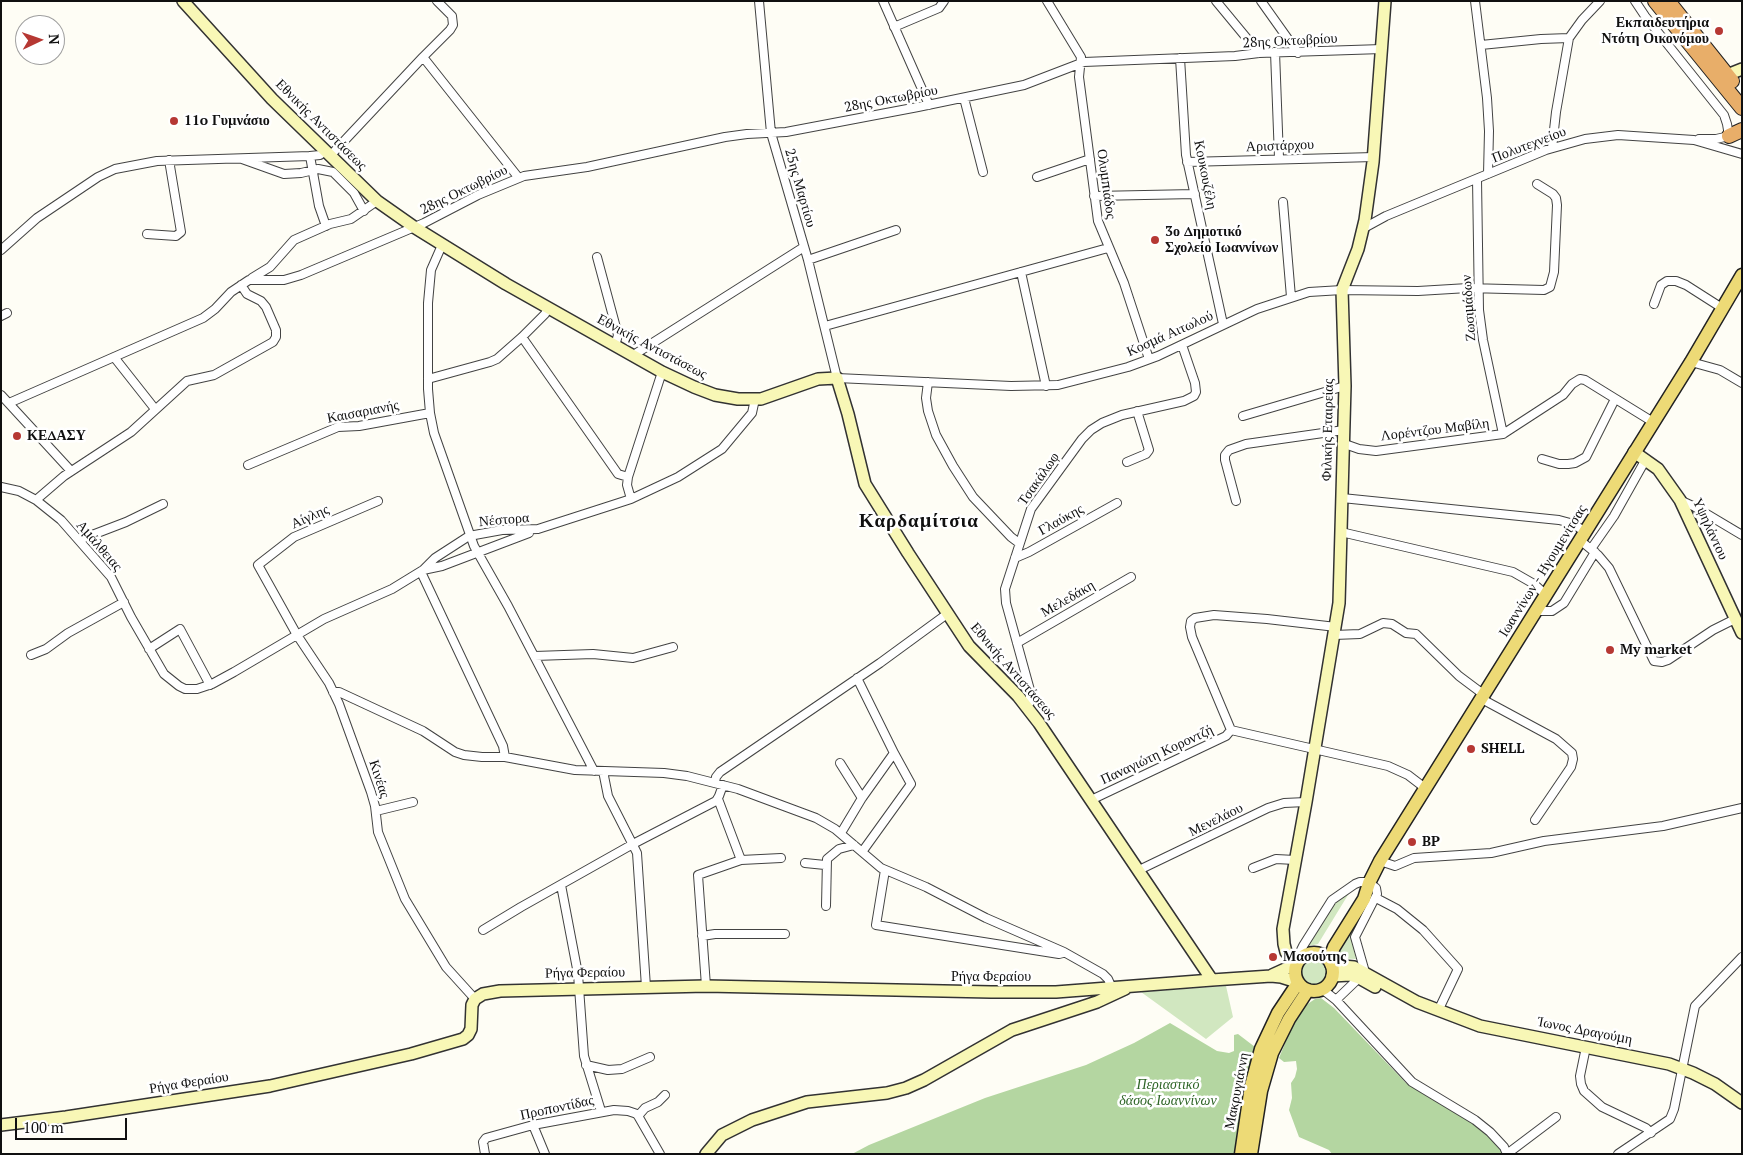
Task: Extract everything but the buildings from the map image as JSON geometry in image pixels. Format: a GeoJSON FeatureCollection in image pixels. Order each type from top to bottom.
{"type":"FeatureCollection","features":[{"type":"Feature","properties":{"kind":"highway"},"geometry":{"type":"LineString","coordinates":[[1654,1],[1742,108]]}},
{"type":"Feature","properties":{"kind":"highway"},"geometry":{"type":"LineString","coordinates":[[1668,1],[1742,94]]}},
{"type":"Feature","properties":{"kind":"main road","name":"Ιωαννίνων - Ηγουμενίτσας"},"geometry":{"type":"LineString","coordinates":[[1331,968],[1331,955],[1334,947],[1364,899],[1369,883],[1380,861],[1482,696],[1547,596],[1588,544],[1634,452],[1691,362],[1742,274]]}},
{"type":"Feature","properties":{"kind":"main road","name":"Ιωαννίνων - Ηγουμενίτσας"},"geometry":{"type":"LineString","coordinates":[[1315,953],[1326,944],[1357,895],[1369,883]]}},
{"type":"Feature","properties":{"kind":"main road"},"geometry":{"type":"LineString","coordinates":[[1315,953],[1325,956],[1331,968],[1329,983],[1322,989],[1313,991],[1301,985],[1294,973],[1299,961],[1315,953]]}},
{"type":"Feature","properties":{"kind":"main road","name":"Μακρυγιάννη"},"geometry":{"type":"LineString","coordinates":[[1241,1154],[1251,1086],[1261,1049],[1278,1013],[1301,985]]}},
{"type":"Feature","properties":{"kind":"main road","name":"Μακρυγιάννη"},"geometry":{"type":"LineString","coordinates":[[1251,1154],[1261,1091],[1272,1053],[1289,1020],[1301,985]]}},
{"type":"Feature","properties":{"kind":"street","name":"Εθνικής Αντιστάσεως"},"geometry":{"type":"LineString","coordinates":[[183,1],[267,93],[377,201],[442,245],[548,308],[662,372],[715,395],[732,399],[755,400],[818,379],[837,378],[865,484],[947,614],[976,654],[1027,706],[1212,980]]}},
{"type":"Feature","properties":{"kind":"street"},"geometry":{"type":"LineString","coordinates":[[1,250],[34,221],[98,177],[127,166],[169,160],[310,156],[328,153],[450,30],[453,25],[452,16],[436,1]]}},
{"type":"Feature","properties":{"kind":"street","name":"25ης Μαρτίου"},"geometry":{"type":"LineString","coordinates":[[759,1],[771,134],[808,260],[837,378]]}},
{"type":"Feature","properties":{"kind":"street"},"geometry":{"type":"LineString","coordinates":[[883,1],[929,105]]}},
{"type":"Feature","properties":{"kind":"street"},"geometry":{"type":"LineString","coordinates":[[894,27],[939,8],[944,1]]}},
{"type":"Feature","properties":{"kind":"street","name":"Ολυμπιάδος"},"geometry":{"type":"LineString","coordinates":[[1047,1],[1081,57],[1079,77],[1098,221],[1124,282],[1150,359]]}},
{"type":"Feature","properties":{"kind":"street"},"geometry":{"type":"LineString","coordinates":[[1216,1],[1259,53]]}},
{"type":"Feature","properties":{"kind":"street"},"geometry":{"type":"LineString","coordinates":[[1261,1],[1298,53]]}},
{"type":"Feature","properties":{"kind":"street","name":"Φιλικής Εταιρείας"},"geometry":{"type":"LineString","coordinates":[[1299,961],[1288,955],[1283,939],[1285,914],[1335,631],[1340,581],[1342,443],[1345,386],[1342,290],[1364,228],[1374,157],[1385,1]]}},
{"type":"Feature","properties":{"kind":"street"},"geometry":{"type":"LineString","coordinates":[[1475,1],[1489,131],[1488,174]]}},
{"type":"Feature","properties":{"kind":"street"},"geometry":{"type":"LineString","coordinates":[[1552,148],[1556,112],[1569,38],[1582,20],[1600,1]]}},
{"type":"Feature","properties":{"kind":"street"},"geometry":{"type":"LineString","coordinates":[[1635,1],[1720,110],[1727,124],[1735,133],[1716,139],[1694,140]]}},
{"type":"Feature","properties":{"kind":"street"},"geometry":{"type":"LineString","coordinates":[[1481,45],[1569,38]]}},
{"type":"Feature","properties":{"kind":"street","name":"28ης Οκτωβρίου"},"geometry":{"type":"LineString","coordinates":[[249,280],[290,279],[341,260],[431,220],[478,195],[518,177],[536,173],[579,168],[725,137],[801,130],[964,98],[1024,85],[1080,63],[1235,56],[1275,52],[1298,53],[1382,49]]}},
{"type":"Feature","properties":{"kind":"street"},"geometry":{"type":"LineString","coordinates":[[1275,52],[1279,158]]}},
{"type":"Feature","properties":{"kind":"street"},"geometry":{"type":"LineString","coordinates":[[423,57],[518,177]]}},
{"type":"Feature","properties":{"kind":"street","name":"Κουκουζέλη"},"geometry":{"type":"LineString","coordinates":[[1180,58],[1187,162],[1196,194],[1223,324]]}},
{"type":"Feature","properties":{"kind":"street"},"geometry":{"type":"LineString","coordinates":[[1727,74],[1742,69]]}},
{"type":"Feature","properties":{"kind":"street"},"geometry":{"type":"LineString","coordinates":[[964,98],[982,172]]}},
{"type":"Feature","properties":{"kind":"street","name":"Πολυτεχνείου"},"geometry":{"type":"LineString","coordinates":[[1364,228],[1386,216],[1488,174],[1552,148],[1578,140],[1606,136],[1694,140],[1742,154]]}},
{"type":"Feature","properties":{"kind":"street"},"geometry":{"type":"LineString","coordinates":[[310,156],[318,201],[326,226]]}},
{"type":"Feature","properties":{"kind":"street"},"geometry":{"type":"LineString","coordinates":[[240,157],[279,173],[293,174],[325,169],[338,175],[354,193],[364,211]]}},
{"type":"Feature","properties":{"kind":"street","name":"Αριστάρχου"},"geometry":{"type":"LineString","coordinates":[[1187,162],[1279,158],[1374,157]]}},
{"type":"Feature","properties":{"kind":"street"},"geometry":{"type":"LineString","coordinates":[[1037,177],[1090,159]]}},
{"type":"Feature","properties":{"kind":"street"},"geometry":{"type":"LineString","coordinates":[[147,234],[176,236],[181,232],[169,160]]}},
{"type":"Feature","properties":{"kind":"street","name":"Ζωσιμάδων"},"geometry":{"type":"LineString","coordinates":[[1477,179],[1479,310],[1483,340],[1503,434]]}},
{"type":"Feature","properties":{"kind":"street","name":"Κοσμά Αιτωλού"},"geometry":{"type":"LineString","coordinates":[[837,378],[1046,386],[1082,380],[1150,359],[1257,309],[1315,291],[1418,291],[1479,288],[1544,290],[1550,286],[1554,272],[1556,198],[1537,184]]}},
{"type":"Feature","properties":{"kind":"street"},"geometry":{"type":"LineString","coordinates":[[1094,196],[1196,194]]}},
{"type":"Feature","properties":{"kind":"street"},"geometry":{"type":"LineString","coordinates":[[9,403],[203,318],[215,309],[231,292],[270,266],[294,240],[326,226],[351,219],[377,201]]}},
{"type":"Feature","properties":{"kind":"street"},"geometry":{"type":"LineString","coordinates":[[1283,202],[1291,297]]}},
{"type":"Feature","properties":{"kind":"street"},"geometry":{"type":"LineString","coordinates":[[808,260],[896,230]]}},
{"type":"Feature","properties":{"kind":"street"},"geometry":{"type":"LineString","coordinates":[[442,245],[429,282],[427,337],[430,413],[438,445],[476,552],[535,656],[594,771]]}},
{"type":"Feature","properties":{"kind":"street"},"geometry":{"type":"LineString","coordinates":[[632,356],[804,247]]}},
{"type":"Feature","properties":{"kind":"street"},"geometry":{"type":"LineString","coordinates":[[825,326],[1108,248]]}},
{"type":"Feature","properties":{"kind":"street"},"geometry":{"type":"LineString","coordinates":[[597,257],[618,335],[616,346]]}},
{"type":"Feature","properties":{"kind":"street"},"geometry":{"type":"LineString","coordinates":[[1021,272],[1046,386]]}},
{"type":"Feature","properties":{"kind":"street"},"geometry":{"type":"LineString","coordinates":[[1654,304],[1661,285],[1667,281],[1676,280],[1722,308]]}},
{"type":"Feature","properties":{"kind":"street"},"geometry":{"type":"LineString","coordinates":[[36,500],[71,471],[131,432],[189,379],[214,375],[269,346],[275,340],[275,325],[264,304],[246,294],[241,285]]}},
{"type":"Feature","properties":{"kind":"street"},"geometry":{"type":"LineString","coordinates":[[428,378],[493,361],[522,337],[545,314],[548,308]]}},
{"type":"Feature","properties":{"kind":"street"},"geometry":{"type":"LineString","coordinates":[[522,337],[618,474],[628,477]]}},
{"type":"Feature","properties":{"kind":"street","name":"Τσακάλωφ"},"geometry":{"type":"LineString","coordinates":[[1027,706],[1030,702],[1030,690],[1005,596],[1006,586],[1019,542],[1033,506],[1085,434],[1102,423],[1137,411],[1184,401],[1195,395],[1195,384],[1182,345]]}},
{"type":"Feature","properties":{"kind":"street"},"geometry":{"type":"LineString","coordinates":[[114,357],[155,409]]}},
{"type":"Feature","properties":{"kind":"street"},"geometry":{"type":"LineString","coordinates":[[1691,362],[1720,370],[1742,383]]}},
{"type":"Feature","properties":{"kind":"street"},"geometry":{"type":"LineString","coordinates":[[631,499],[627,485],[628,477],[662,372]]}},
{"type":"Feature","properties":{"kind":"street","name":"Λορέντζου Μαβίλη"},"geometry":{"type":"LineString","coordinates":[[1342,443],[1364,450],[1376,450],[1503,434],[1562,395],[1572,384],[1580,380],[1585,380],[1653,422]]}},
{"type":"Feature","properties":{"kind":"street"},"geometry":{"type":"LineString","coordinates":[[928,382],[926,398],[928,411],[933,427],[953,466],[973,496],[1019,542]]}},
{"type":"Feature","properties":{"kind":"street"},"geometry":{"type":"LineString","coordinates":[[1244,416],[1345,386]]}},
{"type":"Feature","properties":{"kind":"street"},"geometry":{"type":"LineString","coordinates":[[1,395],[71,471]]}},
{"type":"Feature","properties":{"kind":"street"},"geometry":{"type":"LineString","coordinates":[[1542,459],[1559,464],[1568,464],[1575,463],[1586,457],[1615,399]]}},
{"type":"Feature","properties":{"kind":"street","name":"Νέστορα"},"geometry":{"type":"LineString","coordinates":[[191,690],[210,685],[330,616],[392,590],[422,571],[435,558],[469,536],[502,530],[538,529],[631,499],[678,477],[720,451],[752,413],[755,400]]}},
{"type":"Feature","properties":{"kind":"street"},"geometry":{"type":"LineString","coordinates":[[1127,462],[1146,454],[1149,450],[1137,411]]}},
{"type":"Feature","properties":{"kind":"street","name":"Καισαριανής"},"geometry":{"type":"LineString","coordinates":[[248,465],[338,427],[359,426],[430,413]]}},
{"type":"Feature","properties":{"kind":"street"},"geometry":{"type":"LineString","coordinates":[[1236,501],[1225,460],[1225,455],[1229,450],[1246,444],[1344,430]]}},
{"type":"Feature","properties":{"kind":"street","name":"Υψηλάντου"},"geometry":{"type":"LineString","coordinates":[[1634,452],[1658,469],[1668,480],[1680,500],[1742,633]]}},
{"type":"Feature","properties":{"kind":"street"},"geometry":{"type":"LineString","coordinates":[[1538,611],[1552,611],[1564,603],[1588,544],[1614,516],[1646,459]]}},
{"type":"Feature","properties":{"kind":"street","name":"Αμάλθειας"},"geometry":{"type":"LineString","coordinates":[[1,487],[19,491],[36,500],[53,513],[79,540],[111,577],[149,649],[168,678],[179,686],[191,690]]}},
{"type":"Feature","properties":{"kind":"street"},"geometry":{"type":"LineString","coordinates":[[1342,498],[1559,520],[1574,524],[1612,574],[1654,661],[1662,662],[1668,660],[1713,630],[1735,619]]}},
{"type":"Feature","properties":{"kind":"street"},"geometry":{"type":"LineString","coordinates":[[1680,500],[1695,506],[1742,535]]}},
{"type":"Feature","properties":{"kind":"street","name":"Αίγλης"},"geometry":{"type":"LineString","coordinates":[[258,565],[294,537],[378,501]]}},
{"type":"Feature","properties":{"kind":"street","name":"Γλαύκης"},"geometry":{"type":"LineString","coordinates":[[1015,558],[1118,503]]}},
{"type":"Feature","properties":{"kind":"street"},"geometry":{"type":"LineString","coordinates":[[79,540],[126,522],[163,504]]}},
{"type":"Feature","properties":{"kind":"street"},"geometry":{"type":"LineString","coordinates":[[504,757],[503,746],[422,571],[442,566],[538,529]]}},
{"type":"Feature","properties":{"kind":"street"},"geometry":{"type":"LineString","coordinates":[[1341,532],[1513,572],[1534,584],[1547,596]]}},
{"type":"Feature","properties":{"kind":"street","name":"Κινέας"},"geometry":{"type":"LineString","coordinates":[[258,565],[339,704],[365,774],[376,811],[378,832],[405,900],[446,968],[475,999]]}},
{"type":"Feature","properties":{"kind":"street","name":"Μελεδάκη"},"geometry":{"type":"LineString","coordinates":[[1018,643],[1131,577]]}},
{"type":"Feature","properties":{"kind":"street"},"geometry":{"type":"LineString","coordinates":[[31,655],[46,649],[124,602]]}},
{"type":"Feature","properties":{"kind":"street"},"geometry":{"type":"LineString","coordinates":[[741,860],[718,799],[719,783],[716,777],[720,772],[858,678],[947,614]]}},
{"type":"Feature","properties":{"kind":"street"},"geometry":{"type":"LineString","coordinates":[[1425,788],[1408,775],[1388,766],[1231,730],[1192,637],[1191,621],[1201,617],[1220,616],[1360,634],[1383,623],[1392,624],[1406,633],[1416,634],[1482,696],[1556,739],[1572,753],[1571,767],[1535,820]]}},
{"type":"Feature","properties":{"kind":"street"},"geometry":{"type":"LineString","coordinates":[[149,649],[180,629],[210,685]]}},
{"type":"Feature","properties":{"kind":"street"},"geometry":{"type":"LineString","coordinates":[[535,656],[584,654],[630,658],[673,647]]}},
{"type":"Feature","properties":{"kind":"street"},"geometry":{"type":"LineString","coordinates":[[858,678],[911,784],[862,852]]}},
{"type":"Feature","properties":{"kind":"street"},"geometry":{"type":"LineString","coordinates":[[333,692],[339,692],[423,731],[459,754],[482,758],[504,757],[556,768],[670,774],[719,783],[816,818],[840,833],[885,870],[926,887],[990,920],[1064,952],[1103,974],[1108,979],[1112,988]]}},
{"type":"Feature","properties":{"kind":"street","name":"Παναγιώτη Κοροντζή"},"geometry":{"type":"LineString","coordinates":[[1091,800],[1226,736],[1231,730]]}},
{"type":"Feature","properties":{"kind":"street"},"geometry":{"type":"LineString","coordinates":[[840,833],[894,753]]}},
{"type":"Feature","properties":{"kind":"street"},"geometry":{"type":"LineString","coordinates":[[840,763],[862,798]]}},
{"type":"Feature","properties":{"kind":"street"},"geometry":{"type":"LineString","coordinates":[[603,771],[608,796],[637,853],[646,987]]}},
{"type":"Feature","properties":{"kind":"street"},"geometry":{"type":"LineString","coordinates":[[483,930],[633,844],[718,799]]}},
{"type":"Feature","properties":{"kind":"street"},"geometry":{"type":"LineString","coordinates":[[376,811],[413,802]]}},
{"type":"Feature","properties":{"kind":"street","name":"Μενελάου"},"geometry":{"type":"LineString","coordinates":[[1139,870],[1268,808],[1284,803],[1306,802]]}},
{"type":"Feature","properties":{"kind":"street"},"geometry":{"type":"LineString","coordinates":[[1380,861],[1395,866],[1414,858],[1491,853],[1544,841],[1663,826],[1742,808]]}},
{"type":"Feature","properties":{"kind":"street"},"geometry":{"type":"LineString","coordinates":[[826,906],[825,865],[827,858],[837,850],[854,845]]}},
{"type":"Feature","properties":{"kind":"street"},"geometry":{"type":"LineString","coordinates":[[706,986],[698,875],[741,860],[780,858]]}},
{"type":"Feature","properties":{"kind":"street"},"geometry":{"type":"LineString","coordinates":[[1253,868],[1276,859],[1295,860]]}},
{"type":"Feature","properties":{"kind":"street"},"geometry":{"type":"LineString","coordinates":[[805,863],[825,865]]}},
{"type":"Feature","properties":{"kind":"street"},"geometry":{"type":"LineString","coordinates":[[885,870],[876,925],[1059,954],[1064,952]]}},
{"type":"Feature","properties":{"kind":"street"},"geometry":{"type":"LineString","coordinates":[[1271,976],[1299,961],[1303,946],[1332,900],[1357,883],[1369,883],[1377,890],[1376,898],[1355,937],[1362,975]]}},
{"type":"Feature","properties":{"kind":"street"},"geometry":{"type":"LineString","coordinates":[[561,885],[579,989],[583,1050],[601,1111]]}},
{"type":"Feature","properties":{"kind":"street"},"geometry":{"type":"LineString","coordinates":[[1376,898],[1397,909],[1423,930],[1458,969],[1438,1011]]}},
{"type":"Feature","properties":{"kind":"street"},"geometry":{"type":"LineString","coordinates":[[702,936],[716,934],[785,934]]}},
{"type":"Feature","properties":{"kind":"street"},"geometry":{"type":"LineString","coordinates":[[1618,1154],[1651,1133],[1671,1116],[1695,1006],[1742,957]]}},
{"type":"Feature","properties":{"kind":"street"},"geometry":{"type":"LineString","coordinates":[[1331,968],[1350,975],[1362,975]]}},
{"type":"Feature","properties":{"kind":"street"},"geometry":{"type":"LineString","coordinates":[[1336,1000],[1362,975]]}},
{"type":"Feature","properties":{"kind":"street","name":"Ίωνος Δραγούμη"},"geometry":{"type":"LineString","coordinates":[[1362,975],[1417,1002],[1480,1026],[1654,1060],[1682,1069],[1715,1084],[1742,1103]]}},
{"type":"Feature","properties":{"kind":"street"},"geometry":{"type":"LineString","coordinates":[[1212,980],[1271,976],[1281,977],[1301,985]]}},
{"type":"Feature","properties":{"kind":"street","name":"Ρήγα Φεραίου"},"geometry":{"type":"LineString","coordinates":[[1,1125],[270,1086],[411,1054],[463,1039],[471,1029],[472,1005],[475,999],[483,994],[500,991],[706,986],[1069,992],[1212,980]]}},
{"type":"Feature","properties":{"kind":"street"},"geometry":{"type":"LineString","coordinates":[[706,1154],[722,1135],[752,1120],[808,1102],[887,1093],[906,1088],[924,1080],[1012,1030],[1097,1002],[1130,986]]}},
{"type":"Feature","properties":{"kind":"street"},"geometry":{"type":"LineString","coordinates":[[1322,989],[1336,1000],[1412,1082],[1475,1120],[1500,1142],[1507,1154],[1556,1117]]}},
{"type":"Feature","properties":{"kind":"street"},"geometry":{"type":"LineString","coordinates":[[1586,1046],[1580,1076],[1584,1091],[1602,1106],[1646,1128],[1651,1133]]}},
{"type":"Feature","properties":{"kind":"street"},"geometry":{"type":"LineString","coordinates":[[586,1065],[608,1070],[622,1069],[650,1057]]}},
{"type":"Feature","properties":{"kind":"street"},"geometry":{"type":"LineString","coordinates":[[660,1154],[637,1115],[645,1108],[658,1102],[665,1095]]}},
{"type":"Feature","properties":{"kind":"street","name":"Προποντίδας"},"geometry":{"type":"LineString","coordinates":[[485,1154],[483,1140],[489,1137],[601,1111],[628,1111],[637,1115]]}},
{"type":"Feature","properties":{"kind":"street"},"geometry":{"type":"LineString","coordinates":[[533,1126],[545,1154]]}},
{"type":"Feature","properties":{"kind":"green space"},"geometry":{"type":"Polygon","coordinates":[[[1351,890],[1318,944],[1308,946],[1334,902],[1351,890]]]}},
{"type":"Feature","properties":{"kind":"green space"},"geometry":{"type":"Polygon","coordinates":[[[1367,904],[1370,904],[1351,936],[1356,959],[1337,958],[1336,954],[1367,904]]]}},
{"type":"Feature","properties":{"kind":"green space"},"geometry":{"type":"Polygon","coordinates":[[[1313,958],[1323,962],[1327,972],[1323,982],[1313,986],[1303,982],[1299,972],[1303,962],[1313,958]]]}},
{"type":"Feature","properties":{"kind":"green space"},"geometry":{"type":"Polygon","coordinates":[[[1226,986],[1233,1017],[1206,1039],[1141,992],[1226,986]]]}},
{"type":"Feature","properties":{"kind":"green space"},"geometry":{"type":"Polygon","coordinates":[[[1321,998],[1334,1008],[1406,1083],[1482,1129],[1499,1146],[1502,1154],[1332,1154],[1329,1150],[1299,1137],[1289,1110],[1292,1098],[1291,1083],[1297,1069],[1296,1061],[1284,1062],[1279,1058],[1291,1029],[1306,1005],[1315,999],[1321,998]]]}},
{"type":"Feature","properties":{"kind":"green space","name":"Περιαστικό δάσος Ιωαννίνων"},"geometry":{"type":"Polygon","coordinates":[[[1170,1023],[1217,1051],[1229,1053],[1234,1051],[1234,1035],[1238,1034],[1255,1047],[1235,1154],[852,1154],[869,1145],[985,1098],[1086,1065],[1134,1043],[1170,1023]]]}},
{"type":"Feature","properties":{"kind":"place","name":"Εκπαιδευτήρια Ντότη Οικονόμου"},"geometry":{"type":"Point","coordinates":[1719,31]}},
{"type":"Feature","properties":{"kind":"place","name":"11o Γυμνάσιο"},"geometry":{"type":"Point","coordinates":[174,121]}},
{"type":"Feature","properties":{"kind":"place","name":"3ο Δημοτικό Σχολείο Ιωαννίνων"},"geometry":{"type":"Point","coordinates":[1155,240]}},
{"type":"Feature","properties":{"kind":"place","name":"ΚΕΔΑΣΥ"},"geometry":{"type":"Point","coordinates":[17,436]}},
{"type":"Feature","properties":{"kind":"place","name":"My market"},"geometry":{"type":"Point","coordinates":[1610,650]}},
{"type":"Feature","properties":{"kind":"place","name":"SHELL"},"geometry":{"type":"Point","coordinates":[1471,749]}},
{"type":"Feature","properties":{"kind":"place","name":"BP"},"geometry":{"type":"Point","coordinates":[1412,842]}},
{"type":"Feature","properties":{"kind":"place","name":"Μασούτης"},"geometry":{"type":"Point","coordinates":[1273,957]}},
{"type":"Feature","properties":{"kind":"district","name":"Καρδαμίτσια"},"geometry":{"type":"Point","coordinates":[919,522]}}]}
